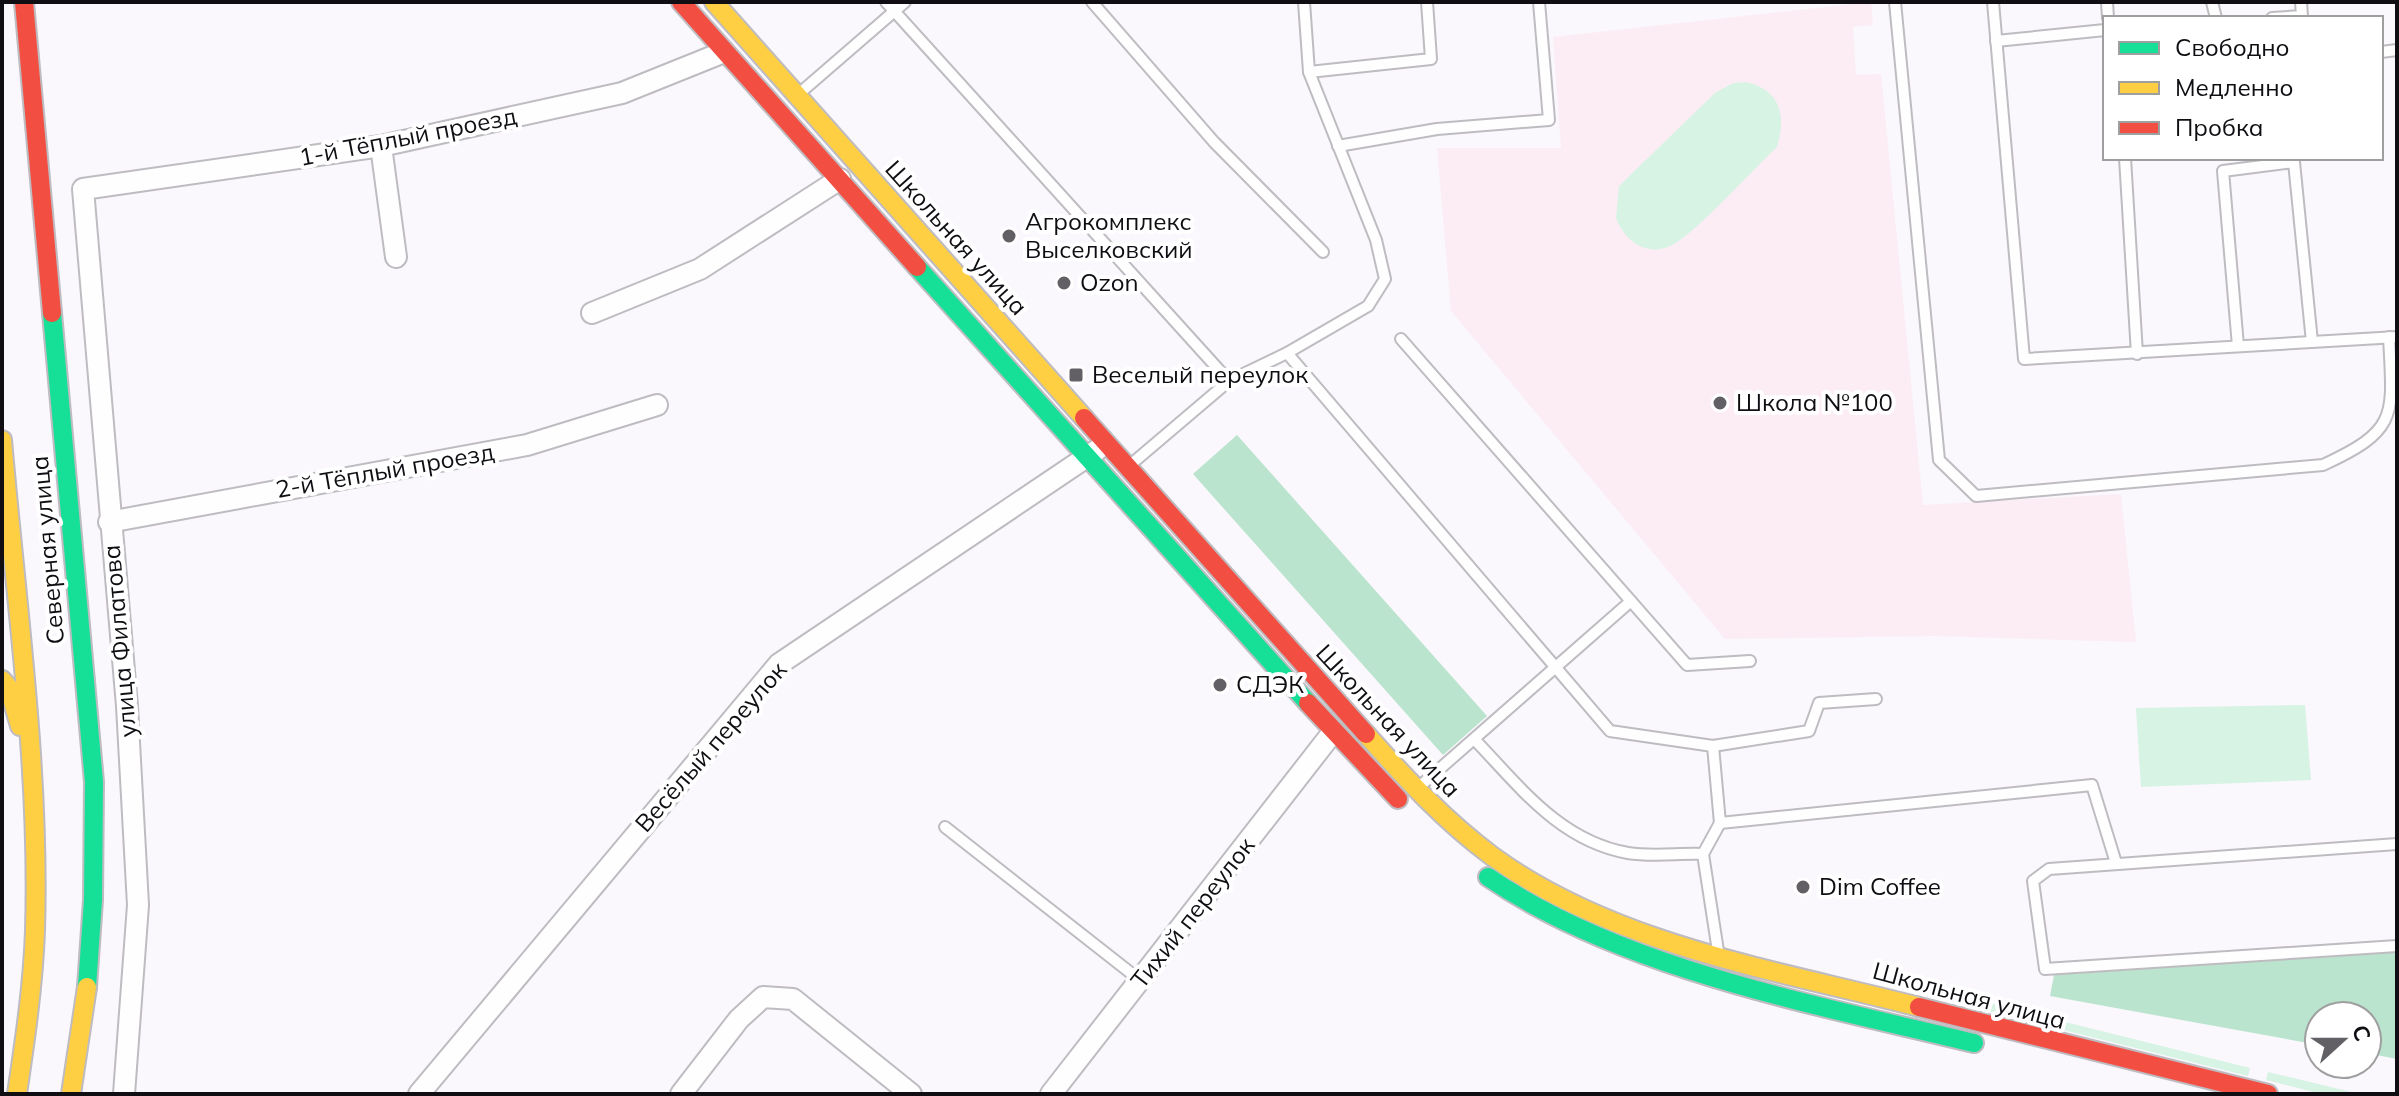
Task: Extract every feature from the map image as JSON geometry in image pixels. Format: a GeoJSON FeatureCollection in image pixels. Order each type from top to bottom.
{"type":"FeatureCollection","features":[{"type":"Feature","properties":{"kind":"main road","name":"Северная улица"},"geometry":{"type":"LineString","coordinates":[[24,2],[94,782],[95,900],[85,1020],[71,1094]]}},
{"type":"Feature","properties":{"kind":"main road","name":"Школьная улица"},"geometry":{"type":"LineString","coordinates":[[681,2],[1333,732],[1409,810]]}},
{"type":"Feature","properties":{"kind":"main road","name":"Школьная улица"},"geometry":{"type":"LineString","coordinates":[[714,2],[1416,790],[1484,851],[1582,908],[1718,954],[2072,1047],[2268,1094]]}},
{"type":"Feature","properties":{"kind":"main road","name":"Северная улица"},"geometry":{"type":"LineString","coordinates":[[2,440],[29,759],[35,934],[27,1040],[17,1094]]}},
{"type":"Feature","properties":{"kind":"main road"},"geometry":{"type":"LineString","coordinates":[[2,680],[9,688],[29,759]]}},
{"type":"Feature","properties":{"kind":"main road","name":"Школьная улица"},"geometry":{"type":"LineString","coordinates":[[1470,863],[1532,907],[1615,943],[1726,979],[1998,1049]]}},
{"type":"Feature","properties":{"kind":"street","name":"1-й Тёплый проезд"},"geometry":{"type":"LineString","coordinates":[[83,189],[381,146],[622,93],[724,52]]}},
{"type":"Feature","properties":{"kind":"street"},"geometry":{"type":"LineString","coordinates":[[381,146],[396,257]]}},
{"type":"Feature","properties":{"kind":"street"},"geometry":{"type":"LineString","coordinates":[[592,313],[700,269],[840,179]]}},
{"type":"Feature","properties":{"kind":"street","name":"улица Филатова"},"geometry":{"type":"LineString","coordinates":[[83,189],[127,706],[138,905],[124,1094]]}},
{"type":"Feature","properties":{"kind":"street","name":"2-й Тёплый проезд"},"geometry":{"type":"LineString","coordinates":[[109,522],[527,445],[657,405]]}},
{"type":"Feature","properties":{"kind":"street","name":"Весёлый переулок"},"geometry":{"type":"LineString","coordinates":[[419,1094],[779,664],[1106,443]]}},
{"type":"Feature","properties":{"kind":"street","name":"Тихий переулок"},"geometry":{"type":"LineString","coordinates":[[1051,1094],[1333,732]]}},
{"type":"Feature","properties":{"kind":"street"},"geometry":{"type":"LineString","coordinates":[[681,1094],[739,1019],[763,997],[793,999],[911,1094]]}},
{"type":"Feature","properties":{"kind":"lane"},"geometry":{"type":"LineString","coordinates":[[886,2],[1229,381]]}},
{"type":"Feature","properties":{"kind":"lane"},"geometry":{"type":"LineString","coordinates":[[796,96],[905,2]]}},
{"type":"Feature","properties":{"kind":"lane"},"geometry":{"type":"LineString","coordinates":[[1092,2],[1214,142],[1323,252]]}},
{"type":"Feature","properties":{"kind":"lane"},"geometry":{"type":"LineString","coordinates":[[1109,482],[1229,381],[1287,353],[1368,306],[1385,279],[1376,240],[1309,72],[1304,2]]}},
{"type":"Feature","properties":{"kind":"lane"},"geometry":{"type":"LineString","coordinates":[[1309,72],[1431,59],[1427,2]]}},
{"type":"Feature","properties":{"kind":"lane"},"geometry":{"type":"LineString","coordinates":[[1338,146],[1437,129],[1549,120],[1539,2]]}},
{"type":"Feature","properties":{"kind":"lane"},"geometry":{"type":"LineString","coordinates":[[1895,2],[1939,460],[1976,496],[2323,465],[2367,445],[2392,409],[2393,337],[2024,359],[1993,2]]}},
{"type":"Feature","properties":{"kind":"lane"},"geometry":{"type":"LineString","coordinates":[[1996,41],[2103,30]]}},
{"type":"Feature","properties":{"kind":"lane"},"geometry":{"type":"LineString","coordinates":[[2125,160],[2137,354]]}},
{"type":"Feature","properties":{"kind":"lane"},"geometry":{"type":"LineString","coordinates":[[2238,346],[2223,171],[2294,162],[2312,342]]}},
{"type":"Feature","properties":{"kind":"lane"},"geometry":{"type":"LineString","coordinates":[[1401,339],[1687,665],[1750,661]]}},
{"type":"Feature","properties":{"kind":"lane"},"geometry":{"type":"LineString","coordinates":[[1287,353],[1610,731],[1713,746],[1809,731],[1819,703],[1876,699]]}},
{"type":"Feature","properties":{"kind":"lane"},"geometry":{"type":"LineString","coordinates":[[1416,790],[1631,601]]}},
{"type":"Feature","properties":{"kind":"lane"},"geometry":{"type":"LineString","coordinates":[[1475,740],[1550,818],[1586,841],[1629,853],[1703,854]]}},
{"type":"Feature","properties":{"kind":"lane"},"geometry":{"type":"LineString","coordinates":[[1713,746],[1720,823],[1703,854],[1718,954]]}},
{"type":"Feature","properties":{"kind":"lane"},"geometry":{"type":"LineString","coordinates":[[1720,823],[2092,785],[2116,863]]}},
{"type":"Feature","properties":{"kind":"lane"},"geometry":{"type":"LineString","coordinates":[[945,827],[1141,981]]}},
{"type":"Feature","properties":{"kind":"lane"},"geometry":{"type":"LineString","coordinates":[[2397,844],[2049,869],[2033,881],[2045,969],[2397,946]]}},
{"type":"Feature","properties":{"kind":"shaded area","name":"Школа №100"},"geometry":{"type":"Polygon","coordinates":[[[1871,2],[1873,25],[1853,27],[1856,75],[1881,74],[1923,505],[2121,494],[2136,642],[1934,636],[1725,639],[1451,311],[1437,148],[1561,148],[1553,37],[1871,2]]]}},
{"type":"Feature","properties":{"kind":"green space"},"geometry":{"type":"Polygon","coordinates":[[[1746,82],[1767,91],[1774,98],[1781,116],[1777,147],[1707,217],[1678,241],[1659,249],[1636,244],[1624,233],[1616,218],[1619,186],[1715,93],[1733,83],[1746,82]]]}},
{"type":"Feature","properties":{"kind":"green space"},"geometry":{"type":"Polygon","coordinates":[[[1237,435],[1487,716],[1443,755],[1193,474],[1237,435]]]}},
{"type":"Feature","properties":{"kind":"green space"},"geometry":{"type":"Polygon","coordinates":[[[2305,705],[2311,780],[2141,787],[2136,708],[2305,705]]]}},
{"type":"Feature","properties":{"kind":"green space"},"geometry":{"type":"Polygon","coordinates":[[[2397,952],[2397,1059],[2383,1056],[2383,1000],[2303,1000],[2303,1042],[2050,996],[2054,975],[2397,952]]]}},
{"type":"Feature","properties":{"kind":"green space"},"geometry":{"type":"Polygon","coordinates":[[[1896,980],[2250,1068],[2248,1076],[1895,988],[1896,980]]]}},
{"type":"Feature","properties":{"kind":"green space"},"geometry":{"type":"Polygon","coordinates":[[[2268,1072],[2360,1094],[2321,1094],[2266,1080],[2268,1072]]]}},
{"type":"Feature","properties":{"kind":"traffic: fast"},"geometry":{"type":"LineString","coordinates":[[917,267],[1308,703]]}},
{"type":"Feature","properties":{"kind":"traffic: fast"},"geometry":{"type":"LineString","coordinates":[[52,313],[94,782],[93,900],[87,987]]}},
{"type":"Feature","properties":{"kind":"traffic: fast"},"geometry":{"type":"LineString","coordinates":[[1488,877],[1541,909],[1659,960],[1787,998],[1974,1043]]}},
{"type":"Feature","properties":{"kind":"traffic: slow"},"geometry":{"type":"LineString","coordinates":[[714,2],[1084,418]]}},
{"type":"Feature","properties":{"kind":"traffic: slow"},"geometry":{"type":"LineString","coordinates":[[2,440],[26,685],[36,870],[32,972],[17,1094]]}},
{"type":"Feature","properties":{"kind":"traffic: slow"},"geometry":{"type":"LineString","coordinates":[[2,680],[9,688],[20,726]]}},
{"type":"Feature","properties":{"kind":"traffic: slow"},"geometry":{"type":"LineString","coordinates":[[1366,734],[1426,798],[1475,843],[1540,887],[1590,912],[1698,951],[1919,1007]]}},
{"type":"Feature","properties":{"kind":"traffic: slow"},"geometry":{"type":"LineString","coordinates":[[71,1094],[87,987]]}},
{"type":"Feature","properties":{"kind":"traffic: jam"},"geometry":{"type":"LineString","coordinates":[[24,2],[52,313]]}},
{"type":"Feature","properties":{"kind":"traffic: jam"},"geometry":{"type":"LineString","coordinates":[[681,2],[917,267]]}},
{"type":"Feature","properties":{"kind":"traffic: jam"},"geometry":{"type":"LineString","coordinates":[[1084,418],[1366,734]]}},
{"type":"Feature","properties":{"kind":"traffic: jam"},"geometry":{"type":"LineString","coordinates":[[1308,703],[1398,799]]}},
{"type":"Feature","properties":{"kind":"traffic: jam"},"geometry":{"type":"LineString","coordinates":[[1919,1007],[2268,1094]]}},
{"type":"Feature","properties":{"kind":"place","name":"Агрокомплекс Выселковский"},"geometry":{"type":"Point","coordinates":[1009,236]}},
{"type":"Feature","properties":{"kind":"place","name":"Ozon"},"geometry":{"type":"Point","coordinates":[1064,283]}},
{"type":"Feature","properties":{"kind":"place","name":"Веселый переулок"},"geometry":{"type":"Point","coordinates":[1076,375]}},
{"type":"Feature","properties":{"kind":"place","name":"Школа №100"},"geometry":{"type":"Point","coordinates":[1720,403]}},
{"type":"Feature","properties":{"kind":"place","name":"СДЭК"},"geometry":{"type":"Point","coordinates":[1220,685]}},
{"type":"Feature","properties":{"kind":"place","name":"Dim Coffee"},"geometry":{"type":"Point","coordinates":[1803,887]}}]}
